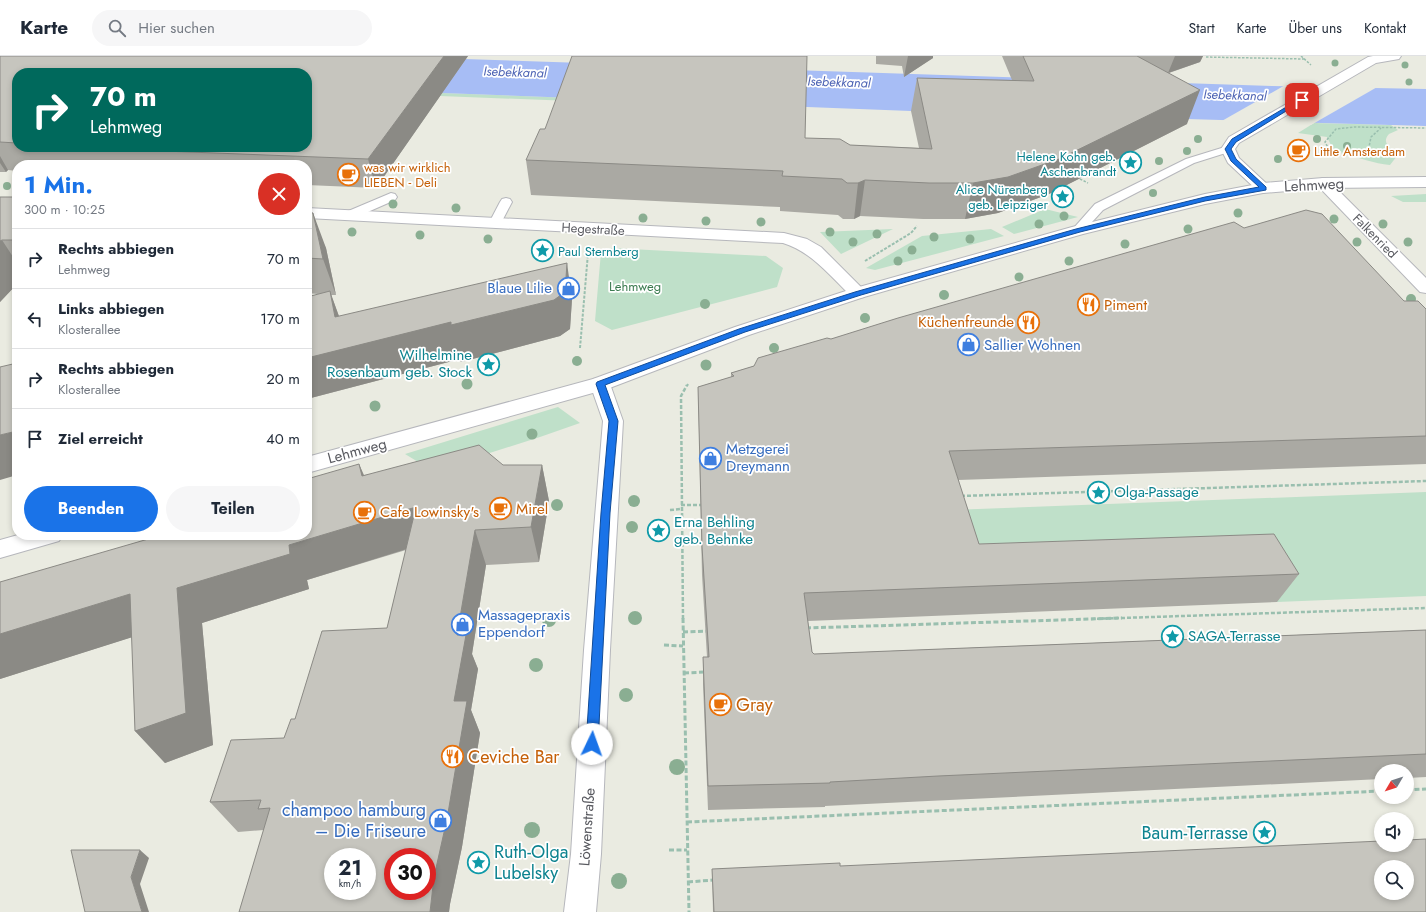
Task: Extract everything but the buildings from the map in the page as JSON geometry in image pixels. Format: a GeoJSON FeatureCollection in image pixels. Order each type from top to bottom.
{"type":"FeatureCollection","features":[{"type":"Feature","properties":{"kind":"street"},"geometry":{"type":"LineString","coordinates":[[1264,188],[1233,160],[1228,149],[1234,140],[1373,58],[1395,56]]}},
{"type":"Feature","properties":{"kind":"street","name":"Lehmweg"},"geometry":{"type":"LineString","coordinates":[[312,464],[600,384],[742,330],[858,293],[1078,230],[1205,199],[1264,188],[1324,184],[1426,182]]}},
{"type":"Feature","properties":{"kind":"street","name":"Falkenried"},"geometry":{"type":"LineString","coordinates":[[1324,184],[1426,288]]}},
{"type":"Feature","properties":{"kind":"street","name":"Hegestraße"},"geometry":{"type":"LineString","coordinates":[[312,213],[784,238],[801,243],[815,251],[858,293]]}},
{"type":"Feature","properties":{"kind":"street","name":"Löwenstraße"},"geometry":{"type":"LineString","coordinates":[[580,912],[586,854],[606,513],[613,421],[600,384]]}},
{"type":"Feature","properties":{"kind":"street"},"geometry":{"type":"LineString","coordinates":[[0,549],[33,540]]}},
{"type":"Feature","properties":{"kind":"lane"},"geometry":{"type":"LineString","coordinates":[[1078,230],[1098,207],[1190,162],[1228,149]]}},
{"type":"Feature","properties":{"kind":"lane"},"geometry":{"type":"LineString","coordinates":[[350,215],[391,197]]}},
{"type":"Feature","properties":{"kind":"lane"},"geometry":{"type":"LineString","coordinates":[[495,224],[506,202]]}},
{"type":"Feature","properties":{"kind":"path"},"geometry":{"type":"LineString","coordinates":[[1301,56],[1314,67]]}},
{"type":"Feature","properties":{"kind":"path"},"geometry":{"type":"LineString","coordinates":[[1206,57],[1304,59]]}},
{"type":"Feature","properties":{"kind":"path"},"geometry":{"type":"LineString","coordinates":[[1335,160],[1325,142],[1336,129],[1354,127],[1426,128]]}},
{"type":"Feature","properties":{"kind":"path"},"geometry":{"type":"LineString","coordinates":[[1366,162],[1371,136],[1383,127]]}},
{"type":"Feature","properties":{"kind":"path"},"geometry":{"type":"LineString","coordinates":[[861,263],[911,233],[917,226]]}},
{"type":"Feature","properties":{"kind":"path"},"geometry":{"type":"LineString","coordinates":[[580,348],[588,246]]}},
{"type":"Feature","properties":{"kind":"path"},"geometry":{"type":"LineString","coordinates":[[688,384],[681,396],[681,507],[689,912]]}},
{"type":"Feature","properties":{"kind":"path"},"geometry":{"type":"LineString","coordinates":[[958,496],[1426,481]]}},
{"type":"Feature","properties":{"kind":"path"},"geometry":{"type":"LineString","coordinates":[[670,510],[681,507],[704,505]]}},
{"type":"Feature","properties":{"kind":"path"},"geometry":{"type":"LineString","coordinates":[[803,628],[1426,608]]}},
{"type":"Feature","properties":{"kind":"path"},"geometry":{"type":"LineString","coordinates":[[683,632],[715,631]]}},
{"type":"Feature","properties":{"kind":"path"},"geometry":{"type":"LineString","coordinates":[[664,645],[683,646]]}},
{"type":"Feature","properties":{"kind":"path"},"geometry":{"type":"LineString","coordinates":[[684,673],[708,672]]}},
{"type":"Feature","properties":{"kind":"path"},"geometry":{"type":"LineString","coordinates":[[1414,790],[1426,789]]}},
{"type":"Feature","properties":{"kind":"path"},"geometry":{"type":"LineString","coordinates":[[687,822],[1374,791]]}},
{"type":"Feature","properties":{"kind":"path"},"geometry":{"type":"LineString","coordinates":[[669,850],[688,850]]}},
{"type":"Feature","properties":{"kind":"path"},"geometry":{"type":"LineString","coordinates":[[688,882],[720,880]]}},
{"type":"Feature","properties":{"kind":"green space"},"geometry":{"type":"Polygon","coordinates":[[[442,93],[573,98],[572,101],[440,96],[442,93]]]}},
{"type":"Feature","properties":{"kind":"green space"},"geometry":{"type":"Polygon","coordinates":[[[1314,123],[1391,125],[1398,130],[1389,134],[1386,141],[1388,146],[1397,156],[1390,165],[1378,163],[1342,154],[1341,151],[1334,151],[1327,137],[1298,133],[1314,123]]]}},
{"type":"Feature","properties":{"kind":"green space"},"geometry":{"type":"Polygon","coordinates":[[[1426,194],[1426,202],[1403,202],[1391,196],[1426,194]]]}},
{"type":"Feature","properties":{"kind":"green space"},"geometry":{"type":"Polygon","coordinates":[[[1045,209],[1078,217],[1014,234],[1002,227],[1045,209]]]}},
{"type":"Feature","properties":{"kind":"green space"},"geometry":{"type":"Polygon","coordinates":[[[893,229],[841,254],[820,232],[893,229]]]}},
{"type":"Feature","properties":{"kind":"green space"},"geometry":{"type":"Polygon","coordinates":[[[991,229],[1004,236],[875,270],[866,268],[922,236],[991,229]]]}},
{"type":"Feature","properties":{"kind":"green space","name":"Lehmweg"},"geometry":{"type":"Polygon","coordinates":[[[611,248],[766,256],[783,268],[777,287],[612,330],[595,321],[601,252],[611,248]]]}},
{"type":"Feature","properties":{"kind":"green space"},"geometry":{"type":"Polygon","coordinates":[[[558,407],[580,423],[433,471],[405,454],[558,407]]]}},
{"type":"Feature","properties":{"kind":"green space"},"geometry":{"type":"Polygon","coordinates":[[[1426,492],[1426,596],[1277,602],[1254,562],[966,560],[951,510],[1426,492]]]}},
{"type":"Feature","properties":{"kind":"water","name":"Isebekkanal"},"geometry":{"type":"Polygon","coordinates":[[[0,56],[464,59],[1272,86],[1426,89],[1426,126],[911,111],[331,88],[312,76],[312,68],[12,68],[0,56]]]}},
{"type":"Feature","properties":{"kind":"pier"},"geometry":{"type":"Polygon","coordinates":[[[1287,84],[1379,86],[1311,125],[1220,122],[1287,84]]]}},
{"type":"Feature","properties":{"kind":"place","name":"Little Amsterdam"},"geometry":{"type":"Point","coordinates":[1299,151]}},
{"type":"Feature","properties":{"kind":"place","name":"Helene Kohn geb. Aschenbrandt"},"geometry":{"type":"Point","coordinates":[1131,163]}},
{"type":"Feature","properties":{"kind":"place","name":"was wir wirklich LIEBEN - Deli"},"geometry":{"type":"Point","coordinates":[349,174]}},
{"type":"Feature","properties":{"kind":"place","name":"Alice Nürenberg geb. Leipziger"},"geometry":{"type":"Point","coordinates":[1063,196]}},
{"type":"Feature","properties":{"kind":"place","name":"Paul Sternberg"},"geometry":{"type":"Point","coordinates":[543,251]}},
{"type":"Feature","properties":{"kind":"place","name":"Blaue Lilie"},"geometry":{"type":"Point","coordinates":[568,288]}},
{"type":"Feature","properties":{"kind":"place","name":"Piment"},"geometry":{"type":"Point","coordinates":[1088,305]}},
{"type":"Feature","properties":{"kind":"place","name":"Küchenfreunde"},"geometry":{"type":"Point","coordinates":[1029,322]}},
{"type":"Feature","properties":{"kind":"place","name":"Sallier Wohnen"},"geometry":{"type":"Point","coordinates":[968,345]}},
{"type":"Feature","properties":{"kind":"place","name":"Wilhelmine Rosenbaum geb. Stock"},"geometry":{"type":"Point","coordinates":[488,364]}},
{"type":"Feature","properties":{"kind":"place","name":"Metzgerei Dreymann"},"geometry":{"type":"Point","coordinates":[710,458]}},
{"type":"Feature","properties":{"kind":"place","name":"Olga-Passage"},"geometry":{"type":"Point","coordinates":[1099,492]}},
{"type":"Feature","properties":{"kind":"place","name":"Mirel"},"geometry":{"type":"Point","coordinates":[501,509]}},
{"type":"Feature","properties":{"kind":"place","name":"Cafe Lowinsky's"},"geometry":{"type":"Point","coordinates":[364,512]}},
{"type":"Feature","properties":{"kind":"place","name":"Erna Behling geb. Behnke"},"geometry":{"type":"Point","coordinates":[658,531]}},
{"type":"Feature","properties":{"kind":"place","name":"Massagepraxis Eppendorf"},"geometry":{"type":"Point","coordinates":[462,624]}},
{"type":"Feature","properties":{"kind":"place","name":"SAGA-Terrasse"},"geometry":{"type":"Point","coordinates":[1173,636]}},
{"type":"Feature","properties":{"kind":"place","name":"Gray"},"geometry":{"type":"Point","coordinates":[721,705]}},
{"type":"Feature","properties":{"kind":"place","name":"Ceviche Bar"},"geometry":{"type":"Point","coordinates":[453,757]}},
{"type":"Feature","properties":{"kind":"place","name":"champoo hamburg – Die Friseure"},"geometry":{"type":"Point","coordinates":[441,820]}},
{"type":"Feature","properties":{"kind":"place","name":"Baum-Terrasse"},"geometry":{"type":"Point","coordinates":[1264,833]}},
{"type":"Feature","properties":{"kind":"place","name":"Ruth-Olga Lubelsky"},"geometry":{"type":"Point","coordinates":[478,862]}},
{"type":"Feature","properties":{"kind":"route"},"geometry":{"type":"LineString","coordinates":[[592,744],[613,421],[600,384],[742,330],[858,293],[1078,230],[1205,199],[1264,188],[1233,160],[1228,149],[1234,140],[1302,100]]}}]}
